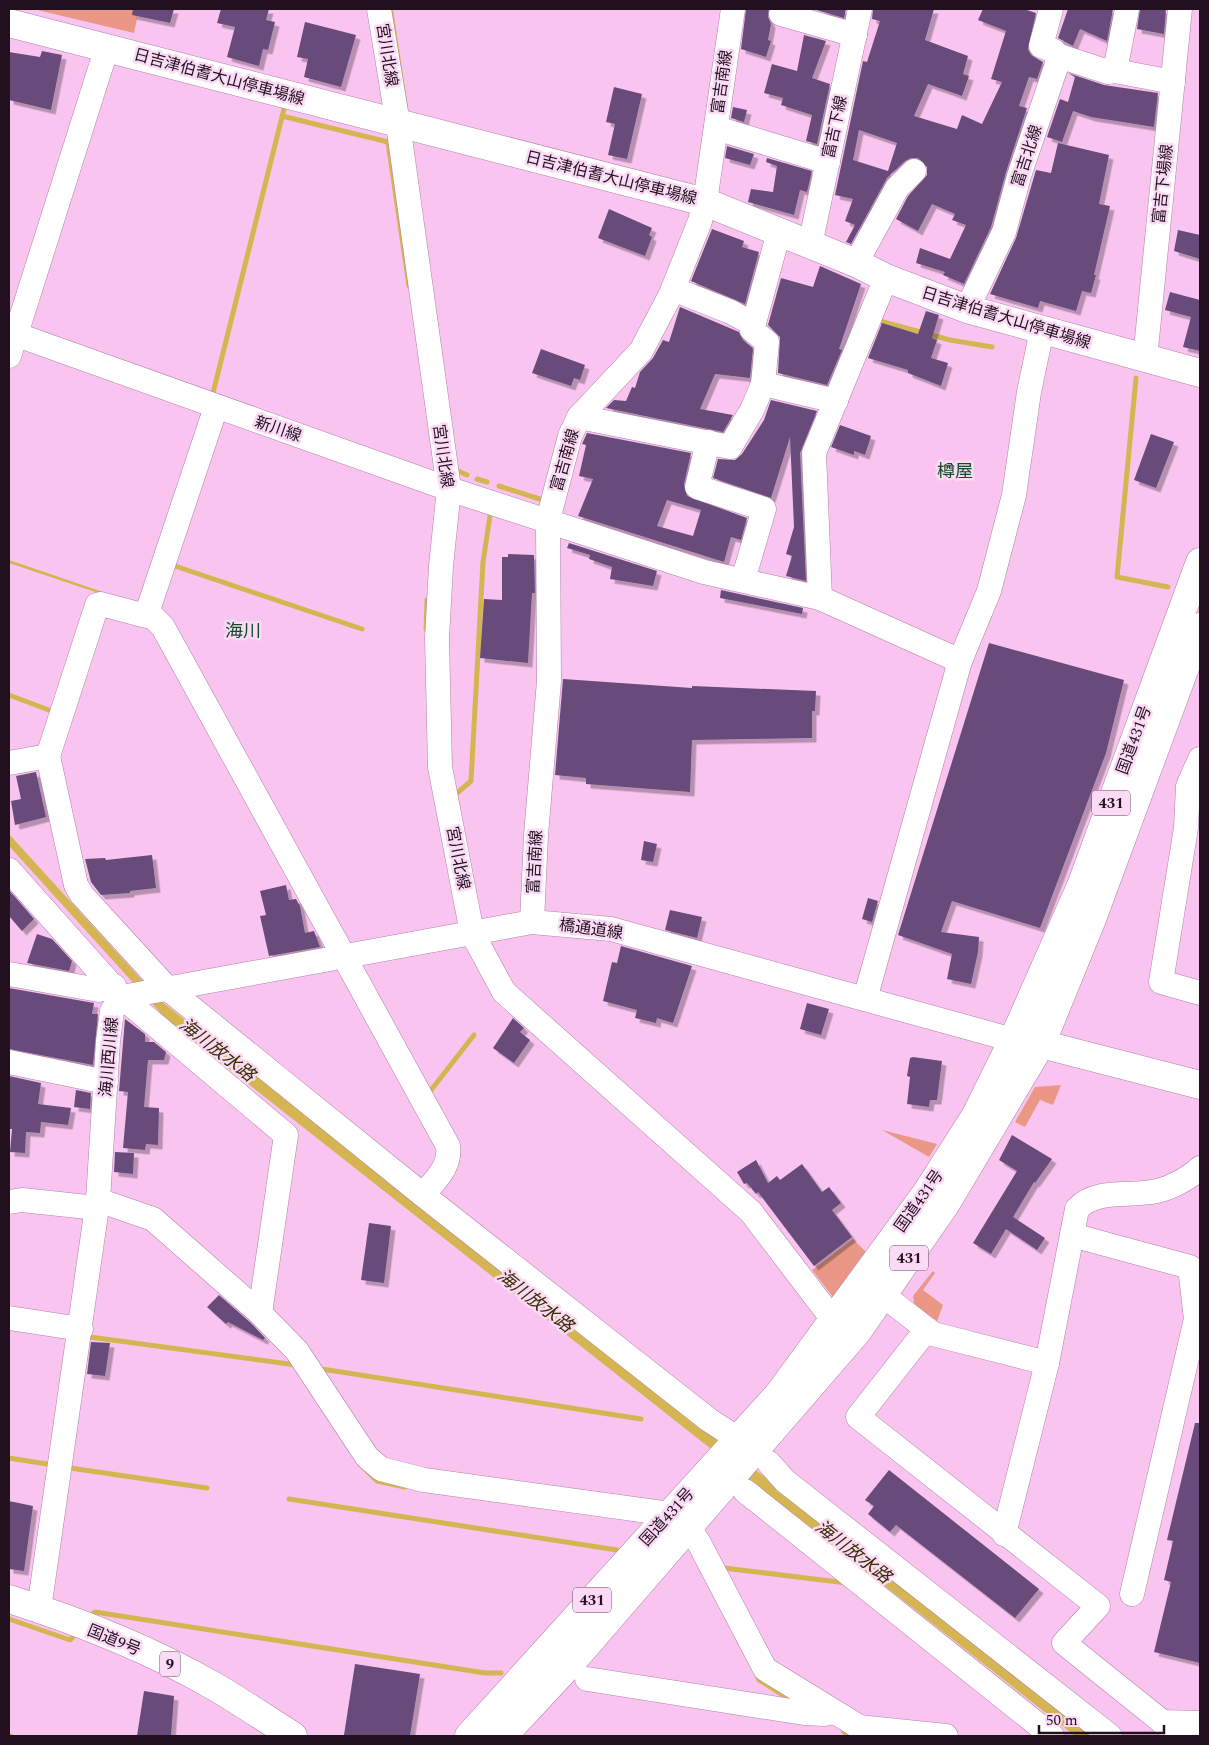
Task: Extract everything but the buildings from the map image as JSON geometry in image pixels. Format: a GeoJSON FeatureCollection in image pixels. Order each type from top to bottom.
{"type":"FeatureCollection","features":[{"type":"Feature","properties":{"kind":"main road","name":"日吉津伯耆大山停車場線"},"geometry":{"type":"LineString","coordinates":[[9,24],[107,47],[398,124],[705,202],[856,263],[886,278],[967,309],[1200,374]]}},
{"type":"Feature","properties":{"kind":"main road","name":"国道431号"},"geometry":{"type":"LineString","coordinates":[[469,1736],[679,1520],[730,1477],[778,1394],[937,1177],[976,1115],[1013,1040],[1081,886],[1200,562]]}},
{"type":"Feature","properties":{"kind":"main road","name":"国道431号"},"geometry":{"type":"LineString","coordinates":[[747,1447],[857,1332],[945,1205],[1041,1044],[1092,919],[1198,633]]}},
{"type":"Feature","properties":{"kind":"main road"},"geometry":{"type":"LineString","coordinates":[[1013,1040],[1041,1044],[1200,1085]]}},
{"type":"Feature","properties":{"kind":"main road","name":"国道431号"},"geometry":{"type":"LineString","coordinates":[[504,1736],[570,1664],[679,1520]]}},
{"type":"Feature","properties":{"kind":"main road","name":"国道9号"},"geometry":{"type":"LineString","coordinates":[[9,1599],[141,1650],[211,1685],[293,1736]]}},
{"type":"Feature","properties":{"kind":"street","name":"宮川北線"},"geometry":{"type":"LineString","coordinates":[[379,9],[398,124],[449,489],[441,566],[437,638],[440,766],[472,933],[504,992],[751,1212],[834,1320]]}},
{"type":"Feature","properties":{"kind":"street","name":"富吉南線"},"geometry":{"type":"LineString","coordinates":[[532,922],[536,834],[549,681],[548,520],[570,436],[579,418],[641,351],[673,290],[700,221],[705,202],[733,9]]}},
{"type":"Feature","properties":{"kind":"street","name":"富吉下線"},"geometry":{"type":"LineString","coordinates":[[810,245],[860,9]]}},
{"type":"Feature","properties":{"kind":"street"},"geometry":{"type":"LineString","coordinates":[[1051,9],[1041,46],[1054,51],[1056,55],[1108,72],[1115,71],[1172,82]]}},
{"type":"Feature","properties":{"kind":"street"},"geometry":{"type":"LineString","coordinates":[[1115,71],[1127,9]]}},
{"type":"Feature","properties":{"kind":"street","name":"富吉下場線"},"geometry":{"type":"LineString","coordinates":[[1145,359],[1180,9]]}},
{"type":"Feature","properties":{"kind":"street"},"geometry":{"type":"LineString","coordinates":[[781,14],[855,35]]}},
{"type":"Feature","properties":{"kind":"street"},"geometry":{"type":"LineString","coordinates":[[11,341],[107,47]]}},
{"type":"Feature","properties":{"kind":"street","name":"富吉北線"},"geometry":{"type":"LineString","coordinates":[[967,309],[1004,232],[1019,176],[1058,61],[1056,55]]}},
{"type":"Feature","properties":{"kind":"street"},"geometry":{"type":"LineString","coordinates":[[716,128],[828,162]]}},
{"type":"Feature","properties":{"kind":"street"},"geometry":{"type":"LineString","coordinates":[[856,263],[897,188],[914,171]]}},
{"type":"Feature","properties":{"kind":"street"},"geometry":{"type":"LineString","coordinates":[[579,418],[730,447],[752,410],[763,384],[768,342],[752,330],[779,232]]}},
{"type":"Feature","properties":{"kind":"street"},"geometry":{"type":"LineString","coordinates":[[820,598],[814,453],[886,278]]}},
{"type":"Feature","properties":{"kind":"street"},"geometry":{"type":"LineString","coordinates":[[673,290],[731,312],[754,324]]}},
{"type":"Feature","properties":{"kind":"street"},"geometry":{"type":"LineString","coordinates":[[865,999],[960,662],[989,591],[1014,495],[1029,392],[1042,330]]}},
{"type":"Feature","properties":{"kind":"street","name":"新川線"},"geometry":{"type":"LineString","coordinates":[[11,341],[216,407],[449,489],[704,572],[820,598],[960,662]]}},
{"type":"Feature","properties":{"kind":"street"},"geometry":{"type":"LineString","coordinates":[[763,384],[836,401]]}},
{"type":"Feature","properties":{"kind":"street"},"geometry":{"type":"LineString","coordinates":[[216,407],[146,616],[101,604],[97,605],[48,756],[76,885],[82,895],[165,990],[701,1414],[747,1447],[785,1481],[1110,1736]]}},
{"type":"Feature","properties":{"kind":"street"},"geometry":{"type":"LineString","coordinates":[[708,442],[697,487],[764,509],[743,580]]}},
{"type":"Feature","properties":{"kind":"street"},"geometry":{"type":"LineString","coordinates":[[148,611],[163,627],[448,1146],[450,1157],[446,1166],[423,1195]]}},
{"type":"Feature","properties":{"kind":"street"},"geometry":{"type":"LineString","coordinates":[[1198,633],[1200,671]]}},
{"type":"Feature","properties":{"kind":"street"},"geometry":{"type":"LineString","coordinates":[[9,762],[48,756]]}},
{"type":"Feature","properties":{"kind":"street"},"geometry":{"type":"LineString","coordinates":[[1200,760],[1188,786],[1186,828],[1161,982],[1200,993]]}},
{"type":"Feature","properties":{"kind":"street"},"geometry":{"type":"LineString","coordinates":[[9,870],[123,993],[286,1135],[260,1313]]}},
{"type":"Feature","properties":{"kind":"street","name":"橋通道線"},"geometry":{"type":"LineString","coordinates":[[9,974],[123,993],[165,990],[532,922],[611,929],[1013,1040]]}},
{"type":"Feature","properties":{"kind":"street","name":"海川西川線"},"geometry":{"type":"LineString","coordinates":[[39,1609],[98,1204],[112,1011],[123,993]]}},
{"type":"Feature","properties":{"kind":"street"},"geometry":{"type":"LineString","coordinates":[[9,1062],[106,1082]]}},
{"type":"Feature","properties":{"kind":"street"},"geometry":{"type":"LineString","coordinates":[[1004,1534],[1046,1363],[1077,1209],[1085,1200],[1122,1193],[1153,1192],[1192,1175],[1200,1168]]}},
{"type":"Feature","properties":{"kind":"street"},"geometry":{"type":"LineString","coordinates":[[9,1202],[22,1200],[98,1204],[153,1219],[260,1313],[298,1351],[367,1457],[381,1469],[424,1480],[679,1520],[699,1543],[765,1669],[866,1731],[946,1736]]}},
{"type":"Feature","properties":{"kind":"street"},"geometry":{"type":"LineString","coordinates":[[1072,1235],[1190,1267],[1196,1319],[1132,1594]]}},
{"type":"Feature","properties":{"kind":"street"},"geometry":{"type":"LineString","coordinates":[[883,1295],[933,1334],[1046,1363]]}},
{"type":"Feature","properties":{"kind":"street"},"geometry":{"type":"LineString","coordinates":[[9,1318],[81,1329]]}},
{"type":"Feature","properties":{"kind":"street"},"geometry":{"type":"LineString","coordinates":[[927,1329],[858,1417],[1004,1534],[1098,1606],[1064,1643],[1171,1729],[1200,1723]]}},
{"type":"Feature","properties":{"kind":"street"},"geometry":{"type":"LineString","coordinates":[[730,1477],[1052,1736]]}},
{"type":"Feature","properties":{"kind":"street"},"geometry":{"type":"LineString","coordinates":[[587,1679],[804,1713],[833,1712]]}},
{"type":"Feature","properties":{"kind":"shaded area"},"geometry":{"type":"Polygon","coordinates":[[[33,9],[139,9],[134,33],[33,9]]]}},
{"type":"Feature","properties":{"kind":"shaded area"},"geometry":{"type":"Polygon","coordinates":[[[1061,1085],[1053,1105],[1040,1100],[1025,1127],[1015,1122],[1035,1087],[1061,1085]]]}},
{"type":"Feature","properties":{"kind":"shaded area"},"geometry":{"type":"Polygon","coordinates":[[[882,1130],[937,1144],[929,1157],[882,1130]]]}},
{"type":"Feature","properties":{"kind":"shaded area"},"geometry":{"type":"Polygon","coordinates":[[[853,1239],[866,1252],[833,1297],[812,1270],[853,1239]]]}},
{"type":"Feature","properties":{"kind":"shaded area"},"geometry":{"type":"Polygon","coordinates":[[[933,1271],[935,1273],[923,1290],[943,1305],[935,1327],[915,1310],[913,1296],[933,1271]]]}},
{"type":"Feature","properties":{"kind":"water"},"geometry":{"type":"Polygon","coordinates":[[[391,9],[393,9],[409,114],[406,114],[391,9]]]}},
{"type":"Feature","properties":{"kind":"water"},"geometry":{"type":"Polygon","coordinates":[[[9,560],[144,606],[143,608],[9,563],[9,560]]]}},
{"type":"Feature","properties":{"kind":"water","name":"海川放水路"},"geometry":{"type":"Polygon","coordinates":[[[9,834],[161,1001],[1093,1736],[1075,1736],[166,1019],[9,846],[9,834]]]}},
{"type":"Feature","properties":{"kind":"waterway"},"geometry":{"type":"LineString","coordinates":[[212,397],[284,109]]}},
{"type":"Feature","properties":{"kind":"waterway"},"geometry":{"type":"LineString","coordinates":[[282,116],[388,142],[409,286]]}},
{"type":"Feature","properties":{"kind":"waterway"},"geometry":{"type":"LineString","coordinates":[[876,320],[950,340],[992,347]]}},
{"type":"Feature","properties":{"kind":"waterway"},"geometry":{"type":"LineString","coordinates":[[1136,378],[1117,577],[1168,587]]}},
{"type":"Feature","properties":{"kind":"waterway"},"geometry":{"type":"LineString","coordinates":[[456,467],[456,470],[467,475]]}},
{"type":"Feature","properties":{"kind":"waterway"},"geometry":{"type":"LineString","coordinates":[[477,479],[487,482]]}},
{"type":"Feature","properties":{"kind":"waterway"},"geometry":{"type":"LineString","coordinates":[[499,486],[546,501]]}},
{"type":"Feature","properties":{"kind":"waterway"},"geometry":{"type":"LineString","coordinates":[[456,794],[471,781],[483,562],[491,509]]}},
{"type":"Feature","properties":{"kind":"waterway"},"geometry":{"type":"LineString","coordinates":[[172,565],[362,629]]}},
{"type":"Feature","properties":{"kind":"waterway"},"geometry":{"type":"LineString","coordinates":[[426,629],[427,600]]}},
{"type":"Feature","properties":{"kind":"waterway"},"geometry":{"type":"LineString","coordinates":[[9,695],[54,712]]}},
{"type":"Feature","properties":{"kind":"waterway"},"geometry":{"type":"LineString","coordinates":[[428,1094],[474,1035]]}},
{"type":"Feature","properties":{"kind":"waterway"},"geometry":{"type":"LineString","coordinates":[[90,1337],[296,1365]]}},
{"type":"Feature","properties":{"kind":"waterway"},"geometry":{"type":"LineString","coordinates":[[322,1369],[641,1419]]}},
{"type":"Feature","properties":{"kind":"waterway"},"geometry":{"type":"LineString","coordinates":[[9,1458],[53,1465]]}},
{"type":"Feature","properties":{"kind":"waterway"},"geometry":{"type":"LineString","coordinates":[[361,1465],[377,1481],[405,1487]]}},
{"type":"Feature","properties":{"kind":"waterway"},"geometry":{"type":"LineString","coordinates":[[70,1468],[207,1488]]}},
{"type":"Feature","properties":{"kind":"waterway"},"geometry":{"type":"LineString","coordinates":[[289,1499],[617,1550]]}},
{"type":"Feature","properties":{"kind":"waterway"},"geometry":{"type":"LineString","coordinates":[[724,1568],[847,1583]]}},
{"type":"Feature","properties":{"kind":"waterway"},"geometry":{"type":"LineString","coordinates":[[89,1617],[95,1612],[485,1673],[501,1673]]}},
{"type":"Feature","properties":{"kind":"waterway"},"geometry":{"type":"LineString","coordinates":[[9,1619],[70,1640],[78,1632]]}},
{"type":"Feature","properties":{"kind":"waterway"},"geometry":{"type":"LineString","coordinates":[[756,1673],[759,1680],[794,1702]]}},
{"type":"Feature","properties":{"kind":"waterway"},"geometry":{"type":"LineString","coordinates":[[844,1732],[851,1736]]}},
{"type":"Feature","properties":{"kind":"district","name":"樽屋"},"geometry":{"type":"Point","coordinates":[955,471]}},
{"type":"Feature","properties":{"kind":"district","name":"海川"},"geometry":{"type":"Point","coordinates":[243,631]}}]}
